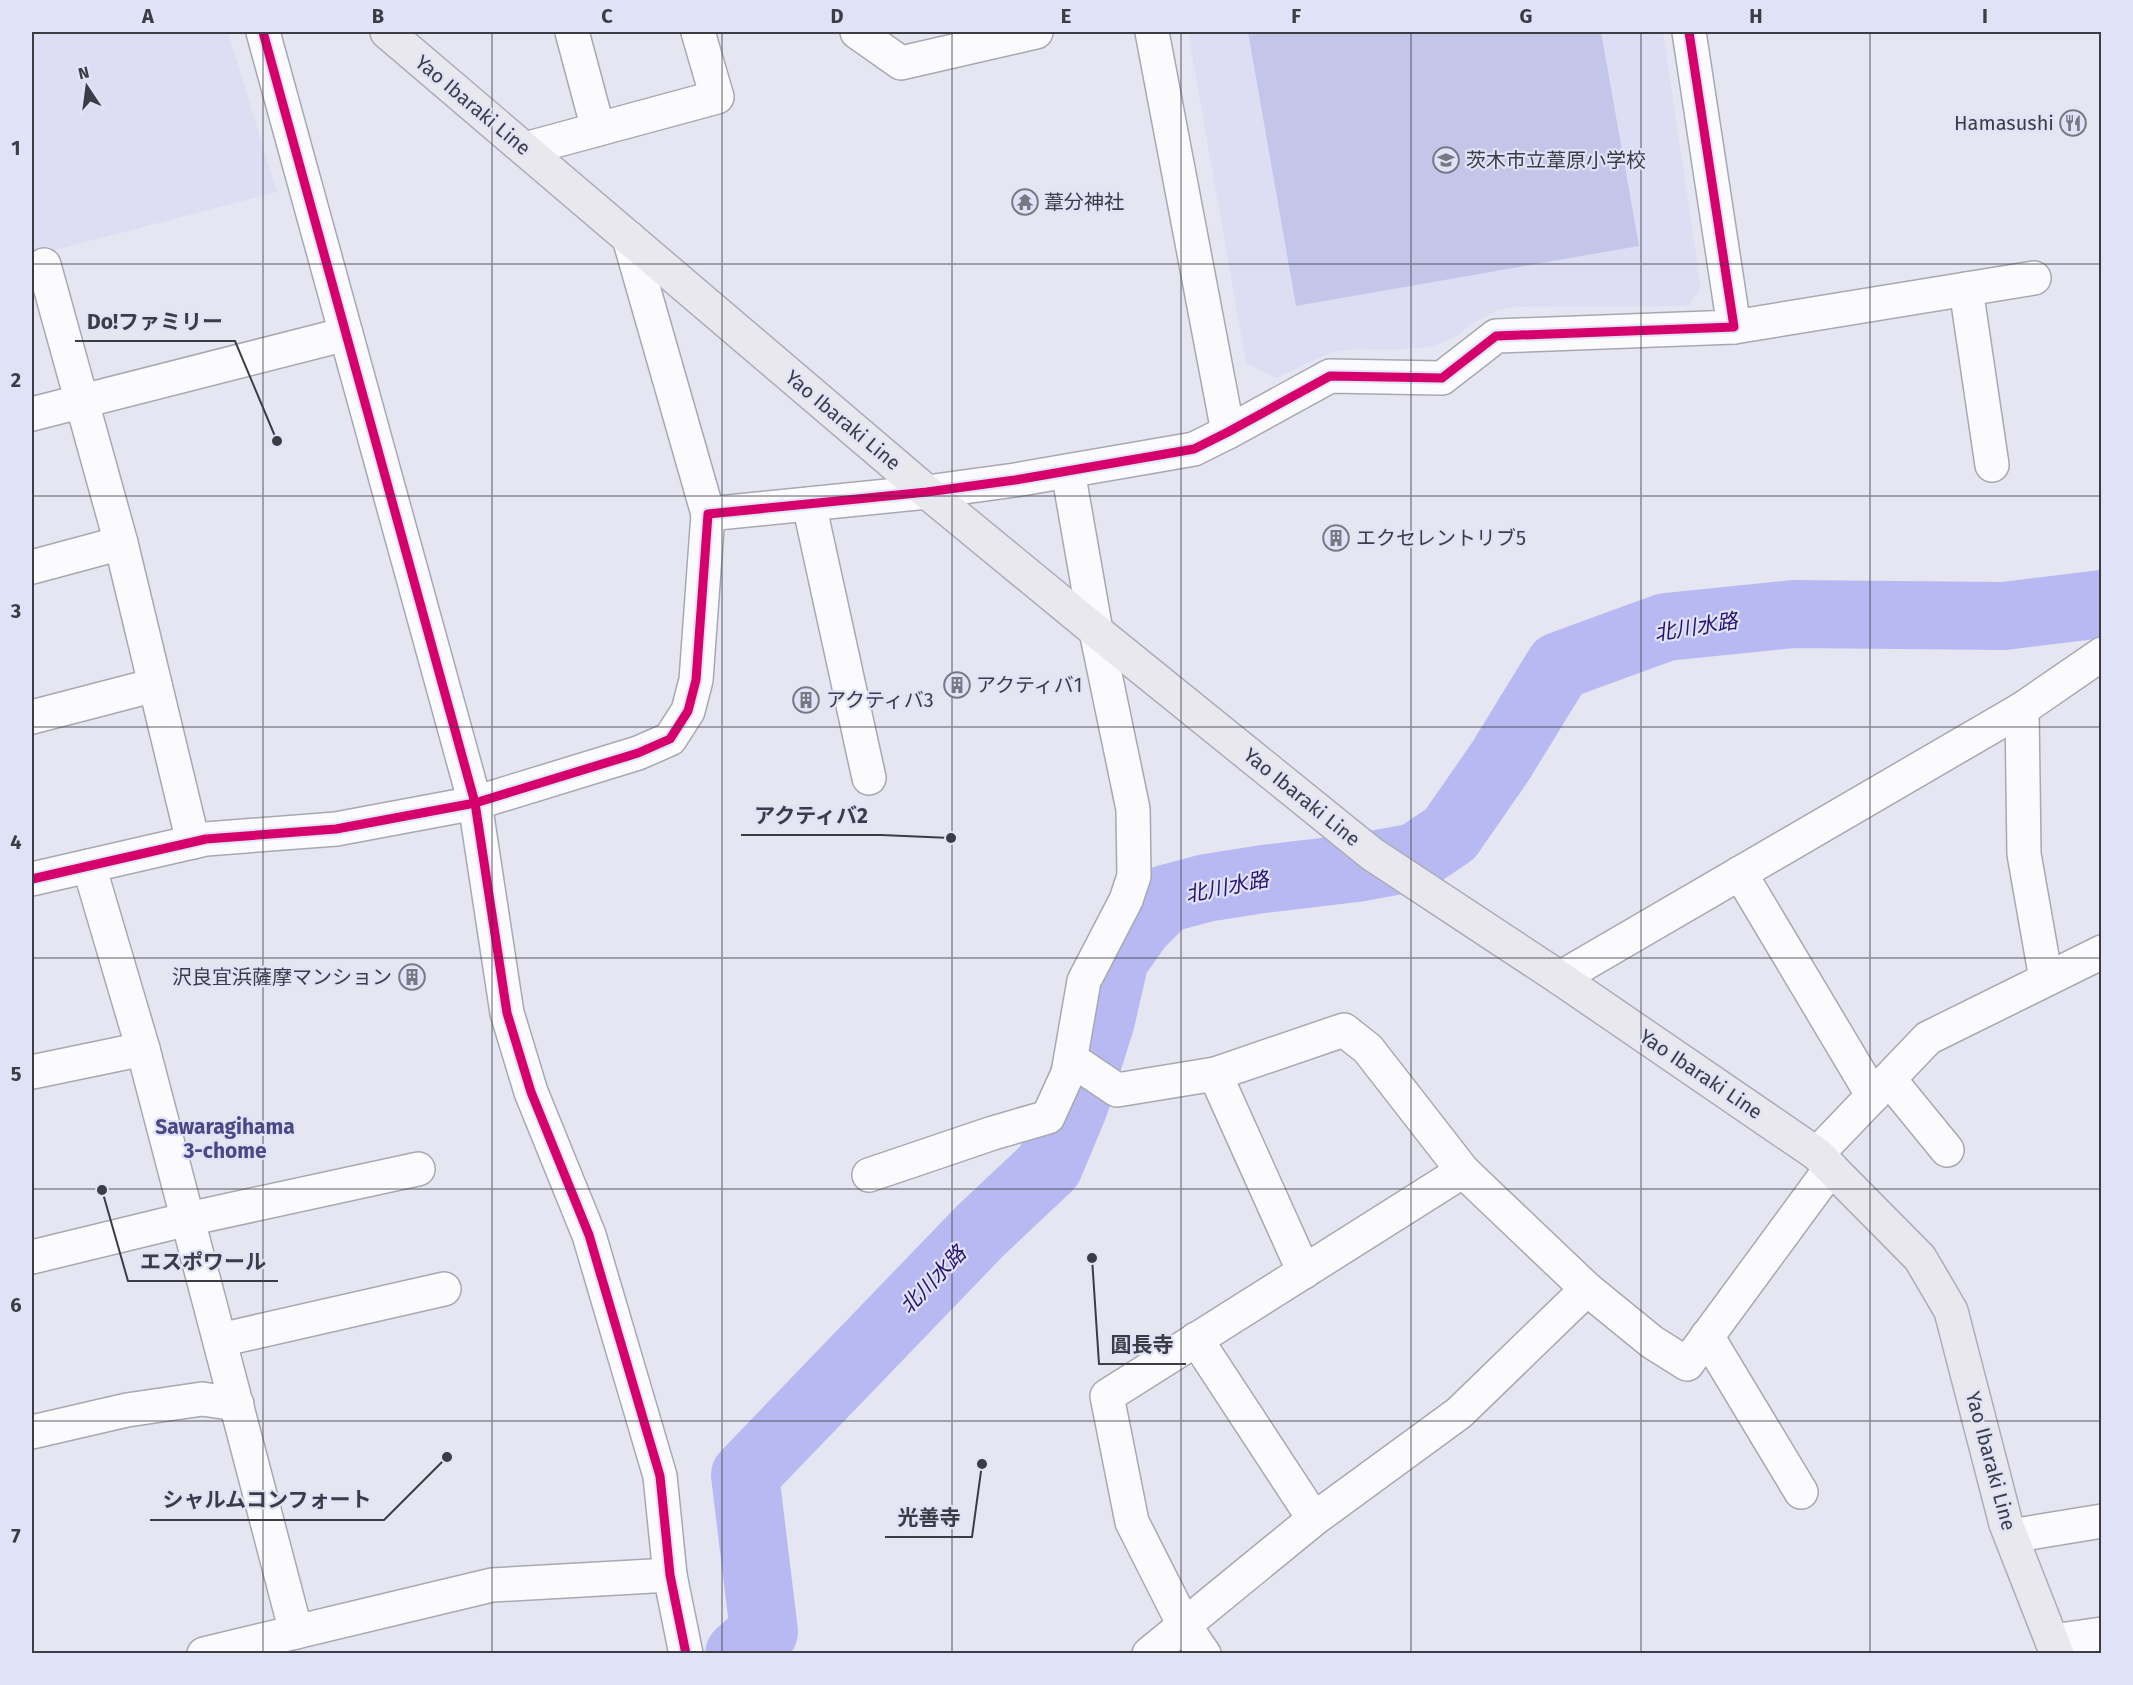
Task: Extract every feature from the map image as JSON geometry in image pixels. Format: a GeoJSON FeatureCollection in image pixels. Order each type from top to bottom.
{"type":"FeatureCollection","features":[{"type":"Feature","properties":{"kind":"main road","name":"Yao Ibaraki Line"},"geometry":{"type":"LineString","coordinates":[[387,32],[927,492],[1372,854],[1560,978],[1824,1161],[1920,1258],[1952,1311],[2006,1524],[2054,1647]]}},
{"type":"Feature","properties":{"kind":"street"},"geometry":{"type":"LineString","coordinates":[[263,32],[475,802],[507,1013],[531,1092],[589,1236],[660,1476],[670,1575],[686,1653]]}},
{"type":"Feature","properties":{"kind":"street"},"geometry":{"type":"LineString","coordinates":[[572,32],[598,129]]}},
{"type":"Feature","properties":{"kind":"street"},"geometry":{"type":"LineString","coordinates":[[525,149],[717,98],[698,32]]}},
{"type":"Feature","properties":{"kind":"street"},"geometry":{"type":"LineString","coordinates":[[857,32],[901,63],[1036,32]]}},
{"type":"Feature","properties":{"kind":"street"},"geometry":{"type":"LineString","coordinates":[[1152,32],[1228,432]]}},
{"type":"Feature","properties":{"kind":"street"},"geometry":{"type":"LineString","coordinates":[[1689,32],[1734,327]]}},
{"type":"Feature","properties":{"kind":"street"},"geometry":{"type":"LineString","coordinates":[[32,879],[206,839],[336,829],[475,802],[638,753],[670,739],[688,711],[696,680],[708,514],[629,238]]}},
{"type":"Feature","properties":{"kind":"street"},"geometry":{"type":"LineString","coordinates":[[45,265],[121,543],[192,842]]}},
{"type":"Feature","properties":{"kind":"street"},"geometry":{"type":"LineString","coordinates":[[708,514],[927,492],[1194,449],[1330,376],[1442,378],[1496,336],[1734,327],[2034,278]]}},
{"type":"Feature","properties":{"kind":"street"},"geometry":{"type":"LineString","coordinates":[[1966,289],[1992,465]]}},
{"type":"Feature","properties":{"kind":"street"},"geometry":{"type":"LineString","coordinates":[[32,414],[346,334]]}},
{"type":"Feature","properties":{"kind":"street"},"geometry":{"type":"LineString","coordinates":[[869,1175],[1048,1117],[1068,1073],[1084,981],[1126,900],[1134,876],[1133,808],[1096,631],[1068,471]]}},
{"type":"Feature","properties":{"kind":"street"},"geometry":{"type":"LineString","coordinates":[[809,504],[869,778]]}},
{"type":"Feature","properties":{"kind":"street"},"geometry":{"type":"LineString","coordinates":[[32,567],[121,543]]}},
{"type":"Feature","properties":{"kind":"street"},"geometry":{"type":"LineString","coordinates":[[1560,978],[2022,709],[2102,654]]}},
{"type":"Feature","properties":{"kind":"street"},"geometry":{"type":"LineString","coordinates":[[32,717],[155,685]]}},
{"type":"Feature","properties":{"kind":"street"},"geometry":{"type":"LineString","coordinates":[[2022,709],[2024,854],[2046,979]]}},
{"type":"Feature","properties":{"kind":"street"},"geometry":{"type":"LineString","coordinates":[[89,866],[143,1048],[297,1632]]}},
{"type":"Feature","properties":{"kind":"street"},"geometry":{"type":"LineString","coordinates":[[1740,873],[1881,1088],[1947,1150]]}},
{"type":"Feature","properties":{"kind":"street"},"geometry":{"type":"LineString","coordinates":[[1071,1059],[1117,1090],[1215,1074],[1344,1030],[1368,1049],[1463,1171],[1587,1289],[1652,1342],[1687,1364],[1824,1161],[1881,1088],[1929,1038],[2102,952]]}},
{"type":"Feature","properties":{"kind":"street"},"geometry":{"type":"LineString","coordinates":[[43,1070],[143,1048]]}},
{"type":"Feature","properties":{"kind":"street"},"geometry":{"type":"LineString","coordinates":[[1215,1074],[1304,1272]]}},
{"type":"Feature","properties":{"kind":"street"},"geometry":{"type":"LineString","coordinates":[[32,1257],[188,1219],[418,1168]]}},
{"type":"Feature","properties":{"kind":"street"},"geometry":{"type":"LineString","coordinates":[[1204,1653],[1184,1625],[1132,1522],[1107,1396],[1463,1171]]}},
{"type":"Feature","properties":{"kind":"street"},"geometry":{"type":"LineString","coordinates":[[220,1340],[444,1289]]}},
{"type":"Feature","properties":{"kind":"street"},"geometry":{"type":"LineString","coordinates":[[1149,1653],[1314,1519],[1460,1413],[1587,1289]]}},
{"type":"Feature","properties":{"kind":"street"},"geometry":{"type":"LineString","coordinates":[[1707,1336],[1801,1491]]}},
{"type":"Feature","properties":{"kind":"street"},"geometry":{"type":"LineString","coordinates":[[1197,1339],[1314,1519]]}},
{"type":"Feature","properties":{"kind":"street"},"geometry":{"type":"LineString","coordinates":[[32,1432],[128,1410],[202,1400],[237,1404]]}},
{"type":"Feature","properties":{"kind":"street"},"geometry":{"type":"LineString","coordinates":[[2011,1536],[2102,1521]]}},
{"type":"Feature","properties":{"kind":"street"},"geometry":{"type":"LineString","coordinates":[[204,1653],[492,1585],[670,1575]]}},
{"type":"Feature","properties":{"kind":"street"},"geometry":{"type":"LineString","coordinates":[[2054,1647],[2102,1634]]}},
{"type":"Feature","properties":{"kind":"shaded area"},"geometry":{"type":"Polygon","coordinates":[[[32,32],[228,32],[277,192],[32,256],[32,32]]]}},
{"type":"Feature","properties":{"kind":"shaded area","name":"茨木市立葦原小学校"},"geometry":{"type":"Polygon","coordinates":[[[1188,32],[1663,32],[1701,288],[1688,306],[1514,307],[1498,310],[1473,323],[1457,336],[1432,347],[1332,352],[1276,378],[1246,363],[1188,32]]]}},
{"type":"Feature","properties":{"kind":"shaded area","name":"茨木市立葦原小学校"},"geometry":{"type":"Polygon","coordinates":[[[1248,32],[1601,32],[1639,246],[1296,306],[1248,32]]]}},
{"type":"Feature","properties":{"kind":"waterway","name":"北川水路"},"geometry":{"type":"LineString","coordinates":[[739,1654],[764,1632],[745,1475],[980,1231],[1049,1166],[1074,1106],[1101,1020],[1115,959],[1139,925],[1165,899],[1206,888],[1356,868],[1416,857],[1450,834],[1500,762],[1559,666],[1666,627],[1794,614],[2004,616],[2102,604]]}},
{"type":"Feature","properties":{"kind":"cycle path"},"geometry":{"type":"LineString","coordinates":[[263,32],[475,803],[507,1013],[531,1092],[589,1235],[660,1476],[670,1575],[686,1654]]}},
{"type":"Feature","properties":{"kind":"cycle path"},"geometry":{"type":"LineString","coordinates":[[32,879],[206,839],[336,829],[475,803],[638,753],[670,739],[688,711],[696,680],[708,514],[927,492],[1015,480],[1194,449],[1330,376],[1442,378],[1496,336],[1734,327],[1689,32]]}},
{"type":"Feature","properties":{"kind":"place","name":"Hamasushi"},"geometry":{"type":"Point","coordinates":[2073,123]}},
{"type":"Feature","properties":{"kind":"place","name":"茨木市立葦原小学校"},"geometry":{"type":"Point","coordinates":[1446,160]}},
{"type":"Feature","properties":{"kind":"place","name":"葦分神社"},"geometry":{"type":"Point","coordinates":[1025,202]}},
{"type":"Feature","properties":{"kind":"place","name":"Do!ファミリー"},"geometry":{"type":"Point","coordinates":[277,441]}},
{"type":"Feature","properties":{"kind":"place","name":"エクセレントリブ5"},"geometry":{"type":"Point","coordinates":[1336,538]}},
{"type":"Feature","properties":{"kind":"place","name":"アクティバ1"},"geometry":{"type":"Point","coordinates":[957,685]}},
{"type":"Feature","properties":{"kind":"place","name":"アクティバ3"},"geometry":{"type":"Point","coordinates":[806,700]}},
{"type":"Feature","properties":{"kind":"place","name":"アクティバ2"},"geometry":{"type":"Point","coordinates":[951,838]}},
{"type":"Feature","properties":{"kind":"place","name":"沢良宜浜薩摩マンション"},"geometry":{"type":"Point","coordinates":[412,977]}},
{"type":"Feature","properties":{"kind":"place","name":"エスポワール"},"geometry":{"type":"Point","coordinates":[102,1190]}},
{"type":"Feature","properties":{"kind":"place","name":"圓長寺"},"geometry":{"type":"Point","coordinates":[1092,1258]}},
{"type":"Feature","properties":{"kind":"place","name":"シャルムコンフォート"},"geometry":{"type":"Point","coordinates":[447,1457]}},
{"type":"Feature","properties":{"kind":"place","name":"光善寺"},"geometry":{"type":"Point","coordinates":[982,1464]}},
{"type":"Feature","properties":{"kind":"district","name":"Sawaragihama 3-chome"},"geometry":{"type":"Point","coordinates":[225,1139]}}]}
